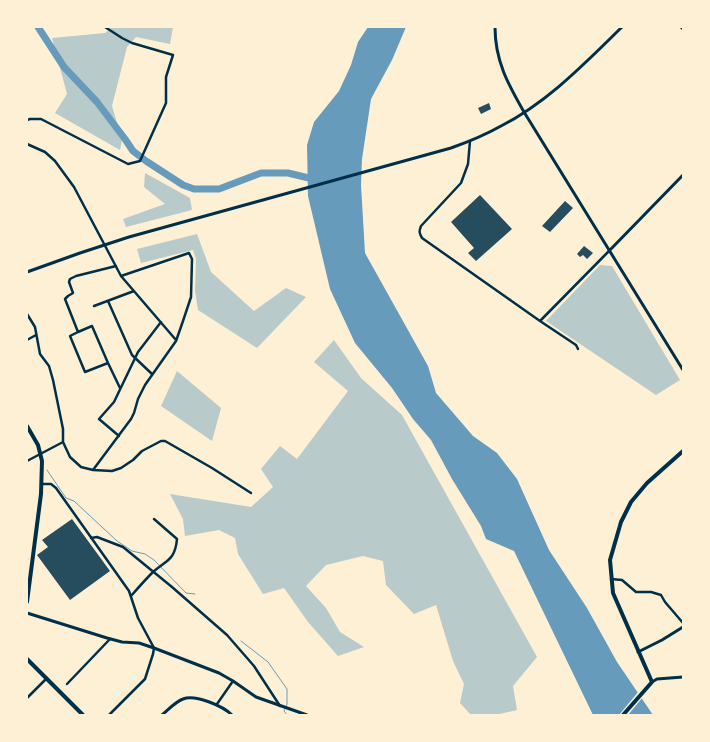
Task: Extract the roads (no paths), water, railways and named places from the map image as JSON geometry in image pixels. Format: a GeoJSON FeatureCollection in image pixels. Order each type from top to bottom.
{"type":"FeatureCollection","features":[{"type":"Feature","properties":{"kind":"main road"},"geometry":{"type":"LineString","coordinates":[[27,426],[41,454],[41,484],[27,602]]}},
{"type":"Feature","properties":{"kind":"main road"},"geometry":{"type":"LineString","coordinates":[[623,715],[652,682],[616,603],[611,579],[610,560],[612,551],[621,522],[631,502],[647,483],[683,451]]}},
{"type":"Feature","properties":{"kind":"main road"},"geometry":{"type":"LineString","coordinates":[[27,658],[82,715]]}},
{"type":"Feature","properties":{"kind":"street"},"geometry":{"type":"LineString","coordinates":[[27,120],[42,119],[128,164],[140,160],[166,101],[166,77],[173,54],[132,43],[105,27]]}},
{"type":"Feature","properties":{"kind":"street"},"geometry":{"type":"LineString","coordinates":[[495,27],[500,66],[524,112],[683,370]]}},
{"type":"Feature","properties":{"kind":"street"},"geometry":{"type":"LineString","coordinates":[[27,272],[80,252],[129,237],[451,148],[470,141],[501,126],[524,112],[558,87],[622,27]]}},
{"type":"Feature","properties":{"kind":"street"},"geometry":{"type":"LineString","coordinates":[[470,141],[468,164],[461,183],[421,226],[419,230],[422,238],[576,345],[578,349]]}},
{"type":"Feature","properties":{"kind":"street"},"geometry":{"type":"LineString","coordinates":[[27,144],[45,152],[55,161],[74,187],[121,276],[176,341]]}},
{"type":"Feature","properties":{"kind":"street"},"geometry":{"type":"LineString","coordinates":[[540,321],[683,175]]}},
{"type":"Feature","properties":{"kind":"street"},"geometry":{"type":"LineString","coordinates":[[94,470],[131,419],[138,399],[152,374],[176,341],[191,297],[192,259],[189,253],[121,276]]}},
{"type":"Feature","properties":{"kind":"street"},"geometry":{"type":"LineString","coordinates":[[78,332],[65,300],[73,293],[69,282],[70,279],[76,276],[116,266]]}},
{"type":"Feature","properties":{"kind":"street"},"geometry":{"type":"LineString","coordinates":[[94,306],[134,292]]}},
{"type":"Feature","properties":{"kind":"street"},"geometry":{"type":"LineString","coordinates":[[108,301],[134,358],[152,374]]}},
{"type":"Feature","properties":{"kind":"street"},"geometry":{"type":"LineString","coordinates":[[27,314],[35,327],[40,354],[49,366],[53,380],[63,429],[63,442],[70,457],[80,466],[94,470],[112,471],[133,460],[142,451],[161,441],[165,441],[212,468],[251,493]]}},
{"type":"Feature","properties":{"kind":"street"},"geometry":{"type":"LineString","coordinates":[[118,436],[99,419],[114,402],[134,358],[161,322]]}},
{"type":"Feature","properties":{"kind":"street"},"geometry":{"type":"LineString","coordinates":[[108,362],[85,372],[70,336],[92,326],[120,388]]}},
{"type":"Feature","properties":{"kind":"street"},"geometry":{"type":"LineString","coordinates":[[27,340],[36,335]]}},
{"type":"Feature","properties":{"kind":"street"},"geometry":{"type":"LineString","coordinates":[[27,461],[63,442]]}},
{"type":"Feature","properties":{"kind":"street"},"geometry":{"type":"LineString","coordinates":[[41,484],[51,484],[56,488],[131,596],[138,618],[154,648],[146,679],[109,715]]}},
{"type":"Feature","properties":{"kind":"street"},"geometry":{"type":"LineString","coordinates":[[131,596],[153,572],[171,558],[176,550],[177,539],[154,519]]}},
{"type":"Feature","properties":{"kind":"street"},"geometry":{"type":"LineString","coordinates":[[91,538],[97,537],[123,547],[172,586],[227,634],[254,666],[281,706]]}},
{"type":"Feature","properties":{"kind":"street"},"geometry":{"type":"LineString","coordinates":[[611,579],[622,580],[636,592],[651,592],[661,595],[683,624]]}},
{"type":"Feature","properties":{"kind":"street"},"geometry":{"type":"LineString","coordinates":[[27,613],[110,639],[139,643],[154,648],[219,673],[256,697],[307,715]]}},
{"type":"Feature","properties":{"kind":"street"},"geometry":{"type":"LineString","coordinates":[[638,652],[683,627]]}},
{"type":"Feature","properties":{"kind":"street"},"geometry":{"type":"LineString","coordinates":[[67,684],[110,639]]}},
{"type":"Feature","properties":{"kind":"street"},"geometry":{"type":"LineString","coordinates":[[652,682],[662,678],[683,677]]}},
{"type":"Feature","properties":{"kind":"street"},"geometry":{"type":"LineString","coordinates":[[27,698],[47,678]]}},
{"type":"Feature","properties":{"kind":"street"},"geometry":{"type":"LineString","coordinates":[[218,704],[233,681]]}},
{"type":"Feature","properties":{"kind":"street"},"geometry":{"type":"LineString","coordinates":[[162,715],[182,699],[190,697],[218,704],[227,709],[232,715]]}},
{"type":"Feature","properties":{"kind":"water"},"geometry":{"type":"Polygon","coordinates":[[[368,27],[406,27],[392,60],[371,99],[362,159],[361,185],[365,253],[428,366],[436,393],[473,436],[497,453],[517,479],[549,550],[587,608],[617,662],[653,715],[593,715],[514,551],[486,539],[481,526],[452,479],[431,440],[413,419],[392,388],[355,343],[330,289],[308,196],[307,145],[314,122],[339,91],[351,65],[358,42],[368,27]]]}},
{"type":"Feature","properties":{"kind":"waterway"},"geometry":{"type":"LineString","coordinates":[[38,27],[64,67],[97,102],[133,151],[183,185],[194,189],[219,189],[261,173],[288,173],[317,180]]}},
{"type":"Feature","properties":{"kind":"waterway"},"geometry":{"type":"LineString","coordinates":[[47,470],[66,498],[74,501],[117,541],[132,551],[145,554],[154,560],[186,593],[195,594]]}},
{"type":"Feature","properties":{"kind":"waterway"},"geometry":{"type":"LineString","coordinates":[[241,641],[268,662],[287,689],[287,704],[284,711],[287,715]]}}]}
